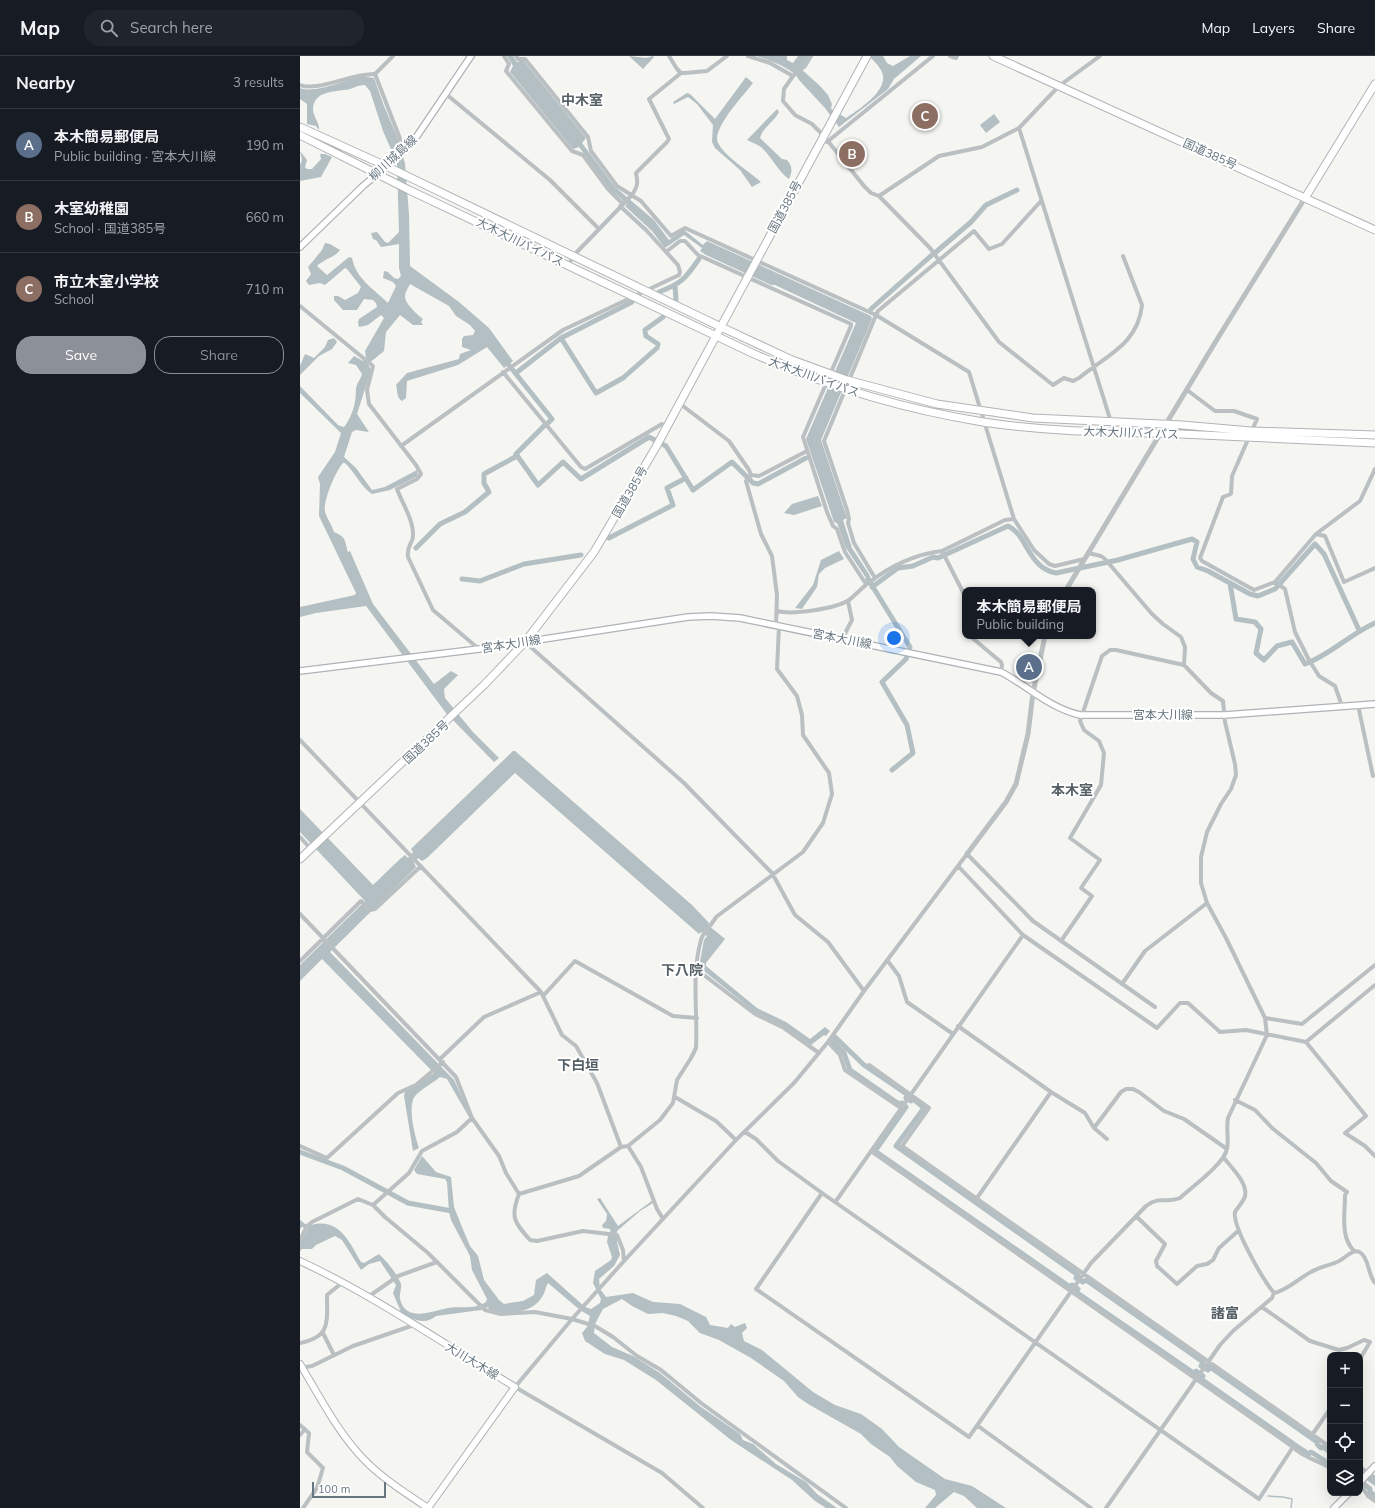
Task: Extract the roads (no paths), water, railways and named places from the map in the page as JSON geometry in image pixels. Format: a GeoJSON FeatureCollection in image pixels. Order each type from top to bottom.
{"type":"FeatureCollection","features":[{"type":"Feature","properties":{"kind":"highway","name":"国道385号"},"geometry":{"type":"LineString","coordinates":[[300,859],[361,804],[448,721],[525,642],[594,552],[656,447],[747,277],[825,138],[867,56]]}},
{"type":"Feature","properties":{"kind":"highway","name":"国道385号"},"geometry":{"type":"LineString","coordinates":[[993,56],[1375,230]]}},
{"type":"Feature","properties":{"kind":"highway"},"geometry":{"type":"LineString","coordinates":[[1306,198],[1375,84]]}},
{"type":"Feature","properties":{"kind":"highway","name":"大木大川バイパス"},"geometry":{"type":"LineString","coordinates":[[300,127],[386,166],[721,327],[831,376],[847,381],[937,404],[1033,418],[1182,425],[1250,434],[1375,443]]}},
{"type":"Feature","properties":{"kind":"highway","name":"大木大川バイパス"},"geometry":{"type":"LineString","coordinates":[[302,136],[409,190],[790,370],[827,384],[896,404],[984,422],[1053,429],[1203,436],[1250,434],[1375,436]]}},
{"type":"Feature","properties":{"kind":"main road","name":"柳川城島線"},"geometry":{"type":"LineString","coordinates":[[301,245],[403,150],[428,122],[471,56]]}},
{"type":"Feature","properties":{"kind":"main road","name":"宮本大川線"},"geometry":{"type":"LineString","coordinates":[[300,672],[417,655],[479,649],[688,617],[711,616],[740,618],[1001,672],[1020,682],[1033,693],[1061,709],[1080,715],[1225,715],[1375,704]]}},
{"type":"Feature","properties":{"kind":"main road","name":"大川大木線"},"geometry":{"type":"LineString","coordinates":[[300,1261],[343,1282],[515,1387]]}},
{"type":"Feature","properties":{"kind":"main road"},"geometry":{"type":"LineString","coordinates":[[301,1367],[345,1437],[359,1455],[389,1482],[428,1508],[515,1387]]}},
{"type":"Feature","properties":{"kind":"main road"},"geometry":{"type":"LineString","coordinates":[[1363,1480],[1375,1466]]}},
{"type":"Feature","properties":{"kind":"main road"},"geometry":{"type":"LineString","coordinates":[[1334,1508],[1346,1496]]}},
{"type":"Feature","properties":{"kind":"street"},"geometry":{"type":"LineString","coordinates":[[300,85],[310,86],[360,74],[375,74],[393,56]]}},
{"type":"Feature","properties":{"kind":"street"},"geometry":{"type":"LineString","coordinates":[[401,446],[513,364],[563,330],[679,275],[680,272],[678,265],[608,189],[583,155],[572,151],[506,71],[509,64],[504,56]]}},
{"type":"Feature","properties":{"kind":"street"},"geometry":{"type":"LineString","coordinates":[[516,56],[518,59],[525,59],[588,137],[591,151],[617,186],[641,201],[671,236],[685,228],[756,262],[876,315],[969,372],[1014,519],[1034,550],[1049,564],[1055,566],[1083,561]]}},
{"type":"Feature","properties":{"kind":"street"},"geometry":{"type":"LineString","coordinates":[[669,56],[681,73]]}},
{"type":"Feature","properties":{"kind":"street"},"geometry":{"type":"LineString","coordinates":[[568,265],[573,257],[632,195],[638,185],[636,173],[669,139],[649,99],[681,73],[707,71],[727,56]]}},
{"type":"Feature","properties":{"kind":"street"},"geometry":{"type":"LineString","coordinates":[[748,56],[770,63],[793,76]]}},
{"type":"Feature","properties":{"kind":"street"},"geometry":{"type":"LineString","coordinates":[[811,56],[805,66],[793,76],[784,89],[783,101],[795,115],[812,124],[864,186],[874,194],[880,196],[916,232],[939,259],[999,342],[1053,385],[1064,378],[1073,381],[1093,366],[1110,356],[1127,342],[1142,309],[1142,305],[1123,256]]}},
{"type":"Feature","properties":{"kind":"street"},"geometry":{"type":"LineString","coordinates":[[825,138],[933,56]]}},
{"type":"Feature","properties":{"kind":"street"},"geometry":{"type":"LineString","coordinates":[[950,56],[956,58],[957,56]]}},
{"type":"Feature","properties":{"kind":"street"},"geometry":{"type":"LineString","coordinates":[[880,196],[939,156],[982,147],[1019,128],[1059,86],[1100,56]]}},
{"type":"Feature","properties":{"kind":"street"},"geometry":{"type":"LineString","coordinates":[[375,74],[403,150]]}},
{"type":"Feature","properties":{"kind":"street"},"geometry":{"type":"LineString","coordinates":[[446,94],[550,180],[599,229]]}},
{"type":"Feature","properties":{"kind":"street"},"geometry":{"type":"LineString","coordinates":[[1019,128],[1111,422]]}},
{"type":"Feature","properties":{"kind":"street"},"geometry":{"type":"LineString","coordinates":[[1068,587],[1216,341],[1306,198]]}},
{"type":"Feature","properties":{"kind":"street"},"geometry":{"type":"LineString","coordinates":[[870,581],[854,543],[848,523],[848,510],[824,441],[847,381],[876,315],[878,311],[974,231],[988,250],[1002,244],[1041,201]]}},
{"type":"Feature","properties":{"kind":"street"},"geometry":{"type":"LineString","coordinates":[[666,252],[680,241],[685,241],[698,255],[851,324],[831,376],[803,438],[833,526],[837,530],[845,552],[870,581]]}},
{"type":"Feature","properties":{"kind":"street"},"geometry":{"type":"LineString","coordinates":[[300,306],[341,341],[370,363],[373,370],[367,390],[369,404],[416,465],[421,474],[417,479],[397,489],[413,528],[414,536],[407,550],[408,557],[433,610],[479,649]]}},
{"type":"Feature","properties":{"kind":"street"},"geometry":{"type":"LineString","coordinates":[[504,371],[584,469],[662,424],[664,430]]}},
{"type":"Feature","properties":{"kind":"street"},"geometry":{"type":"LineString","coordinates":[[1187,390],[1215,411],[1234,411],[1257,419],[1231,480],[1231,494],[1223,497],[1200,558],[1202,561],[1254,590],[1278,584],[1316,534],[1360,501],[1375,469]]}},
{"type":"Feature","properties":{"kind":"street"},"geometry":{"type":"LineString","coordinates":[[519,1194],[579,1176],[621,1147],[628,1146],[660,1120],[675,1098],[674,1091],[677,1080],[696,1048],[696,969],[703,936],[716,917],[772,873],[803,852],[823,823],[832,790],[829,773],[803,735],[802,716],[797,696],[777,669],[778,626],[776,582],[772,556],[761,534],[744,462],[729,441],[679,403]]}},
{"type":"Feature","properties":{"kind":"street"},"geometry":{"type":"LineString","coordinates":[[748,478],[759,476],[807,451]]}},
{"type":"Feature","properties":{"kind":"street"},"geometry":{"type":"LineString","coordinates":[[777,611],[803,613],[848,601],[870,581],[899,563],[931,552],[943,552],[1005,520],[1014,519]]}},
{"type":"Feature","properties":{"kind":"street"},"geometry":{"type":"LineString","coordinates":[[1316,534],[1325,536],[1329,542],[1344,582],[1375,568]]}},
{"type":"Feature","properties":{"kind":"street"},"geometry":{"type":"LineString","coordinates":[[943,552],[962,590]]}},
{"type":"Feature","properties":{"kind":"street"},"geometry":{"type":"LineString","coordinates":[[1088,553],[1101,556],[1105,559],[1152,614],[1162,624],[1181,637],[1184,647],[1184,665]]}},
{"type":"Feature","properties":{"kind":"street"},"geometry":{"type":"LineString","coordinates":[[1278,584],[1285,590],[1295,632],[1309,660],[1319,676],[1335,686],[1342,706]]}},
{"type":"Feature","properties":{"kind":"street"},"geometry":{"type":"LineString","coordinates":[[842,639],[852,620],[848,601]]}},
{"type":"Feature","properties":{"kind":"street"},"geometry":{"type":"LineString","coordinates":[[974,639],[1001,662],[1001,672]]}},
{"type":"Feature","properties":{"kind":"street"},"geometry":{"type":"LineString","coordinates":[[703,1508],[662,1473],[515,1387],[572,1319],[624,1261],[736,1140],[794,1083],[828,1042],[864,991],[1006,802],[1016,784],[1028,734],[1033,693],[1044,639]]}},
{"type":"Feature","properties":{"kind":"street"},"geometry":{"type":"LineString","coordinates":[[525,642],[684,783],[772,873],[795,915],[828,942],[864,991]]}},
{"type":"Feature","properties":{"kind":"street"},"geometry":{"type":"LineString","coordinates":[[822,1192],[756,1289],[969,1438],[1098,1255],[1154,1201],[1160,1199],[1169,1201],[1180,1198],[1224,1158],[1227,1148],[1226,1128],[1228,1118],[1235,1100],[1268,1035],[1265,1020],[1227,940],[1207,903],[1201,883],[1201,857],[1210,824],[1231,789],[1236,775],[1235,764],[1229,742],[1224,701],[1211,693],[1184,665],[1116,650],[1105,652],[1102,656],[1080,715],[1081,725],[1099,741],[1104,753],[1101,785],[1070,838],[1100,860],[1081,888],[1092,896],[1061,941]]}},
{"type":"Feature","properties":{"kind":"street"},"geometry":{"type":"LineString","coordinates":[[1358,705],[1373,773]]}},
{"type":"Feature","properties":{"kind":"street"},"geometry":{"type":"LineString","coordinates":[[300,740],[542,994],[562,1035],[576,1046],[597,1083],[621,1147]]}},
{"type":"Feature","properties":{"kind":"street"},"geometry":{"type":"LineString","coordinates":[[300,837],[311,848]]}},
{"type":"Feature","properties":{"kind":"street"},"geometry":{"type":"LineString","coordinates":[[967,854],[1033,921],[1155,1007]]}},
{"type":"Feature","properties":{"kind":"street"},"geometry":{"type":"LineString","coordinates":[[300,961],[361,901],[370,910],[375,909],[420,865]]}},
{"type":"Feature","properties":{"kind":"street"},"geometry":{"type":"LineString","coordinates":[[958,866],[1023,935],[1157,1028],[1180,1003],[1188,1003],[1220,1032],[1246,1030],[1306,1042],[1366,1116],[1345,1134],[1365,1146],[1375,1156]]}},
{"type":"Feature","properties":{"kind":"street"},"geometry":{"type":"LineString","coordinates":[[1122,984],[1145,951],[1207,903]]}},
{"type":"Feature","properties":{"kind":"street"},"geometry":{"type":"LineString","coordinates":[[300,914],[456,1077],[472,1118],[499,1156],[506,1173],[519,1194]]}},
{"type":"Feature","properties":{"kind":"street"},"geometry":{"type":"LineString","coordinates":[[836,1201],[1023,935]]}},
{"type":"Feature","properties":{"kind":"street"},"geometry":{"type":"LineString","coordinates":[[887,960],[899,976],[908,1002],[953,1034]]}},
{"type":"Feature","properties":{"kind":"street"},"geometry":{"type":"LineString","coordinates":[[300,1146],[327,1158],[398,1093],[416,1085],[484,1017],[542,994],[575,961],[674,1016],[697,1018]]}},
{"type":"Feature","properties":{"kind":"street"},"geometry":{"type":"LineString","coordinates":[[1265,1020],[1302,1024],[1375,965]]}},
{"type":"Feature","properties":{"kind":"street"},"geometry":{"type":"LineString","coordinates":[[696,969],[755,1014],[784,1028],[819,1053]]}},
{"type":"Feature","properties":{"kind":"street"},"geometry":{"type":"LineString","coordinates":[[1306,1042],[1375,986]]}},
{"type":"Feature","properties":{"kind":"street"},"geometry":{"type":"LineString","coordinates":[[958,1026],[1051,1092],[1085,1113],[1094,1128],[1107,1139]]}},
{"type":"Feature","properties":{"kind":"street"},"geometry":{"type":"LineString","coordinates":[[828,1042],[840,1055],[845,1070],[902,1107]]}},
{"type":"Feature","properties":{"kind":"street"},"geometry":{"type":"LineString","coordinates":[[870,1065],[929,1108],[902,1146],[1327,1444]]}},
{"type":"Feature","properties":{"kind":"street"},"geometry":{"type":"LineString","coordinates":[[1094,1128],[1121,1092],[1126,1089],[1133,1089],[1164,1112],[1184,1119],[1227,1148]]}},
{"type":"Feature","properties":{"kind":"street"},"geometry":{"type":"LineString","coordinates":[[977,1198],[1051,1092]]}},
{"type":"Feature","properties":{"kind":"street"},"geometry":{"type":"LineString","coordinates":[[675,1098],[716,1121],[736,1140]]}},
{"type":"Feature","properties":{"kind":"street"},"geometry":{"type":"LineString","coordinates":[[1235,1100],[1255,1110],[1272,1128],[1316,1163],[1331,1180],[1346,1192],[1345,1235],[1348,1245],[1354,1251],[1358,1251],[1364,1256],[1375,1283]]}},
{"type":"Feature","properties":{"kind":"street"},"geometry":{"type":"LineString","coordinates":[[373,1205],[409,1173],[422,1151],[458,1132],[472,1118]]}},
{"type":"Feature","properties":{"kind":"street"},"geometry":{"type":"LineString","coordinates":[[745,1132],[756,1139],[778,1161],[1259,1499],[1293,1447]]}},
{"type":"Feature","properties":{"kind":"street"},"geometry":{"type":"LineString","coordinates":[[628,1146],[641,1167],[663,1219]]}},
{"type":"Feature","properties":{"kind":"street"},"geometry":{"type":"LineString","coordinates":[[870,1151],[1293,1447],[1299,1453],[1318,1460],[1327,1466]]}},
{"type":"Feature","properties":{"kind":"street"},"geometry":{"type":"LineString","coordinates":[[1224,1158],[1239,1179],[1245,1191],[1245,1198],[1235,1212],[1238,1231],[1258,1266],[1264,1281],[1274,1294]]}},
{"type":"Feature","properties":{"kind":"street"},"geometry":{"type":"LineString","coordinates":[[519,1194],[513,1211],[514,1218],[530,1240],[537,1241],[583,1231],[618,1235],[623,1250],[624,1261]]}},
{"type":"Feature","properties":{"kind":"street"},"geometry":{"type":"LineString","coordinates":[[300,1240],[306,1228],[320,1217],[337,1211],[358,1199],[373,1205],[381,1214],[437,1262],[480,1306],[490,1313],[512,1315],[535,1312],[572,1319],[596,1326],[637,1356],[661,1370],[700,1403],[838,1506],[846,1508]]}},
{"type":"Feature","properties":{"kind":"street"},"geometry":{"type":"LineString","coordinates":[[1137,1217],[1165,1244],[1156,1261],[1157,1266],[1177,1284],[1197,1266],[1207,1264],[1213,1260],[1219,1248],[1238,1231]]}},
{"type":"Feature","properties":{"kind":"street"},"geometry":{"type":"LineString","coordinates":[[1106,1508],[1208,1362],[1233,1331],[1272,1298],[1274,1294],[1280,1292],[1310,1272],[1338,1262],[1354,1251]]}},
{"type":"Feature","properties":{"kind":"street"},"geometry":{"type":"LineString","coordinates":[[368,1297],[398,1276],[437,1262]]}},
{"type":"Feature","properties":{"kind":"street"},"geometry":{"type":"LineString","coordinates":[[300,1343],[312,1340],[323,1334],[327,1325],[327,1295],[343,1282]]}},
{"type":"Feature","properties":{"kind":"street"},"geometry":{"type":"LineString","coordinates":[[1262,1307],[1310,1341],[1340,1350],[1364,1340],[1370,1342],[1363,1354]]}},
{"type":"Feature","properties":{"kind":"street"},"geometry":{"type":"LineString","coordinates":[[301,1367],[312,1366],[353,1346],[414,1325]]}},
{"type":"Feature","properties":{"kind":"street"},"geometry":{"type":"LineString","coordinates":[[323,1334],[334,1355]]}},
{"type":"Feature","properties":{"kind":"street"},"geometry":{"type":"LineString","coordinates":[[1312,1434],[1327,1413]]}},
{"type":"Feature","properties":{"kind":"street"},"geometry":{"type":"LineString","coordinates":[[300,1425],[309,1433],[307,1452],[323,1468],[319,1484],[304,1508]]}},
{"type":"Feature","properties":{"kind":"street"},"geometry":{"type":"LineString","coordinates":[[978,1426],[1091,1508]]}},
{"type":"Feature","properties":{"kind":"street"},"geometry":{"type":"LineString","coordinates":[[300,1435],[305,1429]]}},
{"type":"Feature","properties":{"kind":"street"},"geometry":{"type":"LineString","coordinates":[[1363,1470],[1375,1478]]}},
{"type":"Feature","properties":{"kind":"street"},"geometry":{"type":"LineString","coordinates":[[1363,1488],[1368,1496],[1375,1501]]}},
{"type":"Feature","properties":{"kind":"waterway"},"geometry":{"type":"LineString","coordinates":[[936,252],[971,222],[986,205],[1017,190]]}},
{"type":"Feature","properties":{"kind":"waterway"},"geometry":{"type":"LineString","coordinates":[[871,309],[932,255]]}},
{"type":"Feature","properties":{"kind":"waterway"},"geometry":{"type":"LineString","coordinates":[[659,292],[682,280],[699,259]]}},
{"type":"Feature","properties":{"kind":"waterway"},"geometry":{"type":"LineString","coordinates":[[675,286],[676,300]]}},
{"type":"Feature","properties":{"kind":"waterway"},"geometry":{"type":"LineString","coordinates":[[516,373],[561,338],[632,302]]}},
{"type":"Feature","properties":{"kind":"waterway"},"geometry":{"type":"LineString","coordinates":[[561,338],[596,393],[623,378],[657,348],[658,344],[646,336],[645,330],[663,317]]}},
{"type":"Feature","properties":{"kind":"waterway"},"geometry":{"type":"LineString","coordinates":[[508,364],[552,419],[548,423]]}},
{"type":"Feature","properties":{"kind":"waterway"},"geometry":{"type":"LineString","coordinates":[[544,426],[516,454],[538,485],[563,462],[581,479],[649,437],[666,446],[693,490],[732,462],[753,483],[758,484],[806,458]]}},
{"type":"Feature","properties":{"kind":"waterway"},"geometry":{"type":"LineString","coordinates":[[416,548],[440,524],[465,512],[489,492],[484,483],[484,474],[517,456]]}},
{"type":"Feature","properties":{"kind":"waterway"},"geometry":{"type":"LineString","coordinates":[[609,538],[673,505],[667,488],[686,478]]}},
{"type":"Feature","properties":{"kind":"waterway"},"geometry":{"type":"LineString","coordinates":[[872,587],[898,568],[913,566],[933,557],[938,558],[1008,526],[1020,536],[1039,565],[1056,573],[1118,560],[1192,539],[1197,542],[1193,559],[1197,567],[1208,571],[1250,594],[1258,596],[1275,589],[1315,544],[1324,554],[1359,630]]}},
{"type":"Feature","properties":{"kind":"waterway"},"geometry":{"type":"LineString","coordinates":[[462,579],[480,581],[524,564],[581,555]]}},
{"type":"Feature","properties":{"kind":"waterway"},"geometry":{"type":"LineString","coordinates":[[868,579],[910,647],[906,659],[882,682],[907,725],[913,753],[892,770]]}},
{"type":"Feature","properties":{"kind":"waterway"},"geometry":{"type":"LineString","coordinates":[[1230,583],[1236,619],[1255,622],[1261,629],[1256,653],[1264,660],[1277,646],[1292,642],[1305,664],[1323,655],[1375,623]]}},
{"type":"Feature","properties":{"kind":"waterway"},"geometry":{"type":"LineString","coordinates":[[1327,1450],[1323,1447],[1321,1448],[1317,1442],[1210,1367],[1208,1370],[1201,1366],[1203,1362],[1086,1280],[1083,1282],[1076,1278],[1078,1275],[896,1146],[924,1108],[912,1098],[911,1101],[906,1098],[908,1095],[864,1065],[834,1036],[831,1040],[844,1053],[850,1070],[896,1102],[902,1103],[906,1107],[875,1151],[1070,1287],[1072,1285],[1078,1289],[1076,1292],[1195,1374],[1196,1371],[1203,1376],[1201,1379],[1298,1447],[1309,1454],[1311,1452],[1327,1462]]}},
{"type":"Feature","properties":{"kind":"waterway"},"geometry":{"type":"LineString","coordinates":[[300,1152],[343,1168],[408,1203],[452,1211]]}},
{"type":"Feature","properties":{"kind":"waterway"},"geometry":{"type":"LineString","coordinates":[[1363,1474],[1375,1483]]}},
{"type":"Feature","properties":{"kind":"waterway"},"geometry":{"type":"LineString","coordinates":[[1363,1483],[1370,1489],[1370,1492],[1375,1496]]}},
{"type":"Feature","properties":{"kind":"waterway"},"geometry":{"type":"LineString","coordinates":[[1268,1496],[1292,1499],[1291,1508]]}},
{"type":"Feature","properties":{"kind":"place","name":"市立木室小学校"},"geometry":{"type":"Point","coordinates":[925,116]}},
{"type":"Feature","properties":{"kind":"place","name":"木室幼稚園"},"geometry":{"type":"Point","coordinates":[852,154]}},
{"type":"Feature","properties":{"kind":"place","name":"本木簡易郵便局"},"geometry":{"type":"Point","coordinates":[1029,667]}},
{"type":"Feature","properties":{"kind":"district","name":"中木室"},"geometry":{"type":"Point","coordinates":[582,100]}},
{"type":"Feature","properties":{"kind":"district","name":"本木室"},"geometry":{"type":"Point","coordinates":[1072,790]}},
{"type":"Feature","properties":{"kind":"district","name":"下八院"},"geometry":{"type":"Point","coordinates":[682,970]}},
{"type":"Feature","properties":{"kind":"district","name":"下白垣"},"geometry":{"type":"Point","coordinates":[578,1065]}},
{"type":"Feature","properties":{"kind":"district","name":"諸富"},"geometry":{"type":"Point","coordinates":[1225,1313]}}]}
